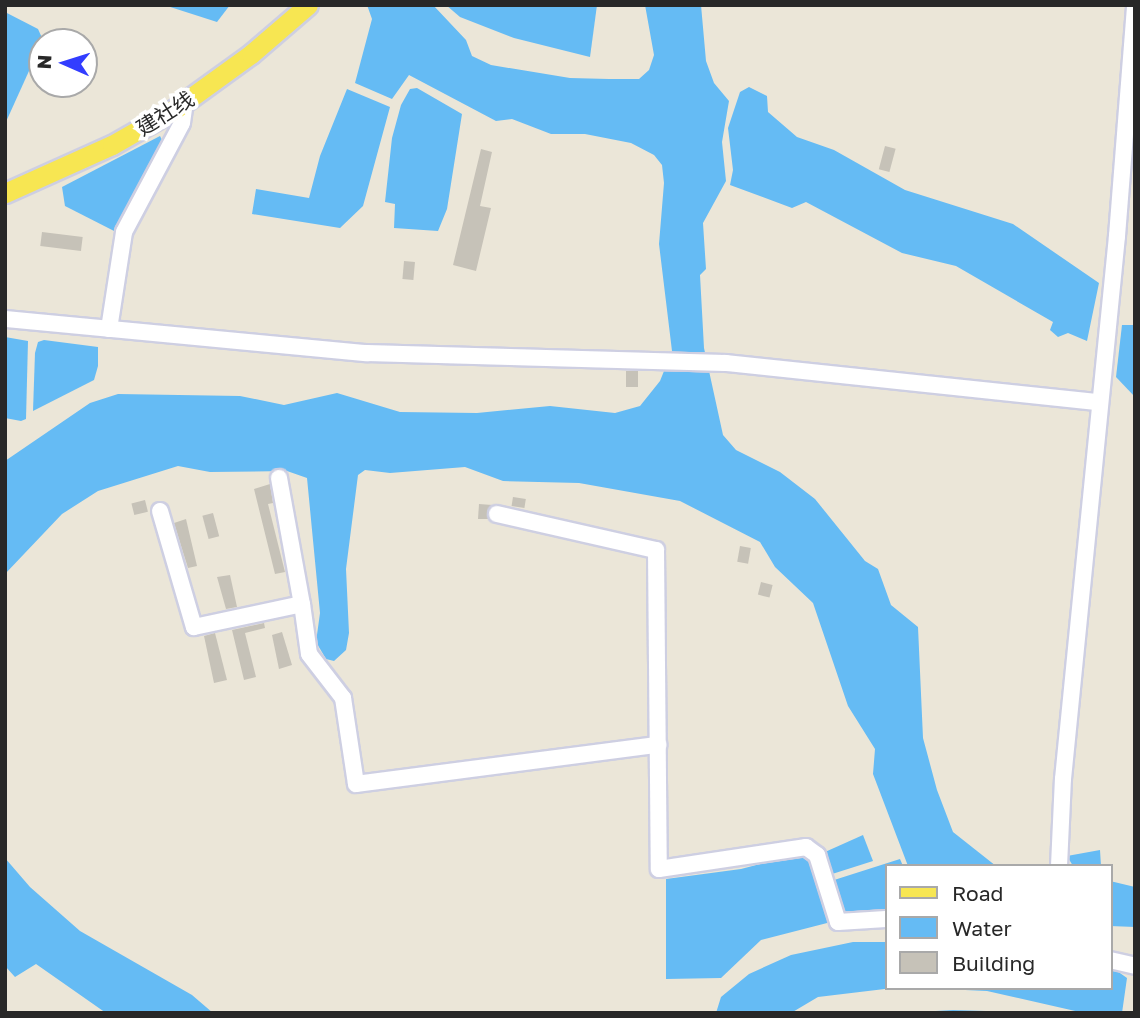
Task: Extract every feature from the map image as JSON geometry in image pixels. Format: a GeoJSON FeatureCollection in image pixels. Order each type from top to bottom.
{"type":"FeatureCollection","features":[{"type":"Feature","properties":{"kind":"main road","name":"建社线"},"geometry":{"type":"LineString","coordinates":[[5,193],[112,145],[186,101],[251,54],[307,5]]}},
{"type":"Feature","properties":{"kind":"street"},"geometry":{"type":"LineString","coordinates":[[1059,864],[1098,402],[1117,236],[1135,8]]}},
{"type":"Feature","properties":{"kind":"street"},"geometry":{"type":"LineString","coordinates":[[109,329],[124,232],[182,123],[186,101]]}},
{"type":"Feature","properties":{"kind":"street"},"geometry":{"type":"LineString","coordinates":[[5,319],[366,353],[726,363],[1098,402]]}},
{"type":"Feature","properties":{"kind":"street"},"geometry":{"type":"LineString","coordinates":[[278,478],[309,654],[344,698],[356,784],[658,745]]}},
{"type":"Feature","properties":{"kind":"street"},"geometry":{"type":"LineString","coordinates":[[160,511],[194,627],[302,604]]}},
{"type":"Feature","properties":{"kind":"street"},"geometry":{"type":"LineString","coordinates":[[497,514],[656,550],[659,869],[806,847],[817,856],[838,922],[884,919]]}},
{"type":"Feature","properties":{"kind":"street"},"geometry":{"type":"LineString","coordinates":[[1112,960],[1135,966]]}},
{"type":"Feature","properties":{"kind":"water"},"geometry":{"type":"Polygon","coordinates":[[[164,5],[230,5],[217,22],[164,5]]]}},
{"type":"Feature","properties":{"kind":"water"},"geometry":{"type":"Polygon","coordinates":[[[367,5],[433,5],[466,40],[472,56],[491,65],[570,78],[639,79],[649,70],[654,55],[645,5],[701,5],[706,61],[714,83],[729,101],[722,142],[726,181],[703,223],[706,269],[700,275],[704,348],[723,435],[736,450],[780,472],[815,499],[865,561],[878,569],[891,605],[918,627],[923,738],[937,790],[953,832],[993,864],[907,864],[873,774],[875,749],[848,706],[813,603],[775,567],[760,542],[680,501],[579,483],[503,481],[465,467],[390,473],[365,470],[358,475],[346,569],[349,633],[346,650],[334,661],[326,659],[316,642],[320,613],[307,478],[287,471],[210,472],[178,466],[98,491],[62,514],[5,574],[5,461],[90,403],[118,394],[240,396],[284,405],[337,393],[400,412],[477,413],[550,406],[615,413],[640,406],[660,381],[672,351],[659,244],[664,183],[662,165],[654,155],[631,143],[585,134],[551,134],[512,119],[496,121],[409,75],[392,99],[355,83],[372,19],[367,5]]]}},
{"type":"Feature","properties":{"kind":"water"},"geometry":{"type":"Polygon","coordinates":[[[446,5],[597,5],[590,57],[514,38],[460,17],[446,5]]]}},
{"type":"Feature","properties":{"kind":"water"},"geometry":{"type":"Polygon","coordinates":[[[5,12],[36,28],[28,28],[28,73],[5,124],[5,12]]]}},
{"type":"Feature","properties":{"kind":"water"},"geometry":{"type":"Polygon","coordinates":[[[749,87],[767,96],[768,112],[797,137],[834,150],[905,190],[1013,224],[1099,283],[1087,341],[1068,333],[1058,337],[1050,330],[1053,322],[956,266],[902,253],[806,202],[792,208],[730,185],[733,170],[728,128],[740,92],[749,87]]]}},
{"type":"Feature","properties":{"kind":"water"},"geometry":{"type":"Polygon","coordinates":[[[417,88],[462,114],[447,209],[438,231],[394,228],[395,204],[385,202],[392,138],[401,105],[410,89],[417,88]]]}},
{"type":"Feature","properties":{"kind":"water"},"geometry":{"type":"Polygon","coordinates":[[[347,89],[390,107],[363,206],[340,228],[252,214],[256,189],[309,198],[320,156],[347,89]]]}},
{"type":"Feature","properties":{"kind":"water"},"geometry":{"type":"Polygon","coordinates":[[[160,136],[163,142],[118,233],[65,206],[62,187],[160,136]]]}},
{"type":"Feature","properties":{"kind":"water"},"geometry":{"type":"Polygon","coordinates":[[[1122,325],[1135,325],[1135,397],[1116,377],[1122,325]]]}},
{"type":"Feature","properties":{"kind":"water"},"geometry":{"type":"Polygon","coordinates":[[[5,337],[28,341],[26,419],[21,421],[5,418],[5,337]]]}},
{"type":"Feature","properties":{"kind":"water"},"geometry":{"type":"Polygon","coordinates":[[[44,340],[98,347],[98,366],[94,380],[33,411],[35,353],[38,342],[44,340]]]}},
{"type":"Feature","properties":{"kind":"water"},"geometry":{"type":"Polygon","coordinates":[[[863,835],[873,861],[829,875],[825,852],[863,835]]]}},
{"type":"Feature","properties":{"kind":"water"},"geometry":{"type":"Polygon","coordinates":[[[1100,850],[1101,864],[1072,864],[1067,856],[1100,850]]]}},
{"type":"Feature","properties":{"kind":"water"},"geometry":{"type":"Polygon","coordinates":[[[798,854],[811,859],[831,922],[761,940],[721,978],[666,979],[666,879],[741,869],[798,854]]]}},
{"type":"Feature","properties":{"kind":"water"},"geometry":{"type":"Polygon","coordinates":[[[5,858],[30,887],[80,931],[192,995],[213,1013],[106,1013],[36,964],[15,977],[5,966],[5,858]]]}},
{"type":"Feature","properties":{"kind":"water"},"geometry":{"type":"Polygon","coordinates":[[[900,859],[902,864],[884,864],[900,859]]]}},
{"type":"Feature","properties":{"kind":"water"},"geometry":{"type":"Polygon","coordinates":[[[884,864],[884,913],[845,913],[831,881],[884,864]]]}},
{"type":"Feature","properties":{"kind":"water"},"geometry":{"type":"Polygon","coordinates":[[[1112,881],[1135,887],[1135,927],[1112,926],[1112,881]]]}},
{"type":"Feature","properties":{"kind":"water"},"geometry":{"type":"Polygon","coordinates":[[[853,942],[884,942],[884,989],[818,997],[791,1013],[716,1013],[721,997],[749,974],[791,955],[853,942]]]}},
{"type":"Feature","properties":{"kind":"water"},"geometry":{"type":"Polygon","coordinates":[[[1112,967],[1127,978],[1122,1013],[1084,1013],[987,991],[965,990],[1112,990],[1112,967]]]}},
{"type":"Feature","properties":{"kind":"water"},"geometry":{"type":"Polygon","coordinates":[[[953,1010],[1019,1012],[1021,1013],[901,1013],[953,1010]]]}},
{"type":"Feature","properties":{"kind":"building"},"geometry":{"type":"Polygon","coordinates":[[[885,146],[896,149],[889,172],[879,169],[885,146]]]}},
{"type":"Feature","properties":{"kind":"building"},"geometry":{"type":"Polygon","coordinates":[[[481,149],[492,152],[480,206],[491,208],[476,271],[453,265],[481,149]]]}},
{"type":"Feature","properties":{"kind":"building"},"geometry":{"type":"Polygon","coordinates":[[[42,232],[83,237],[81,251],[40,246],[42,232]]]}},
{"type":"Feature","properties":{"kind":"building"},"geometry":{"type":"Polygon","coordinates":[[[404,261],[415,262],[413,280],[402,279],[404,261]]]}},
{"type":"Feature","properties":{"kind":"building"},"geometry":{"type":"Polygon","coordinates":[[[626,371],[638,371],[638,387],[626,387],[626,371]]]}},
{"type":"Feature","properties":{"kind":"building"},"geometry":{"type":"Polygon","coordinates":[[[270,484],[273,503],[268,504],[285,572],[275,574],[254,489],[270,484]]]}},
{"type":"Feature","properties":{"kind":"building"},"geometry":{"type":"Polygon","coordinates":[[[513,497],[526,499],[524,508],[512,506],[513,497]]]}},
{"type":"Feature","properties":{"kind":"building"},"geometry":{"type":"Polygon","coordinates":[[[145,500],[148,512],[134,515],[131,503],[145,500]]]}},
{"type":"Feature","properties":{"kind":"building"},"geometry":{"type":"Polygon","coordinates":[[[479,504],[492,505],[488,519],[478,519],[479,504]]]}},
{"type":"Feature","properties":{"kind":"building"},"geometry":{"type":"Polygon","coordinates":[[[213,513],[219,536],[209,539],[202,516],[213,513]]]}},
{"type":"Feature","properties":{"kind":"building"},"geometry":{"type":"Polygon","coordinates":[[[186,519],[197,566],[188,568],[174,523],[186,519]]]}},
{"type":"Feature","properties":{"kind":"building"},"geometry":{"type":"Polygon","coordinates":[[[740,546],[751,548],[748,564],[737,562],[740,546]]]}},
{"type":"Feature","properties":{"kind":"building"},"geometry":{"type":"Polygon","coordinates":[[[230,575],[237,607],[226,609],[217,577],[230,575]]]}},
{"type":"Feature","properties":{"kind":"building"},"geometry":{"type":"Polygon","coordinates":[[[761,582],[773,585],[769,598],[758,595],[761,582]]]}},
{"type":"Feature","properties":{"kind":"building"},"geometry":{"type":"Polygon","coordinates":[[[264,623],[265,628],[245,633],[256,677],[244,680],[232,630],[264,623]]]}},
{"type":"Feature","properties":{"kind":"building"},"geometry":{"type":"Polygon","coordinates":[[[282,632],[292,665],[279,669],[272,635],[282,632]]]}},
{"type":"Feature","properties":{"kind":"building"},"geometry":{"type":"Polygon","coordinates":[[[215,633],[227,680],[214,683],[204,636],[215,633]]]}}]}
